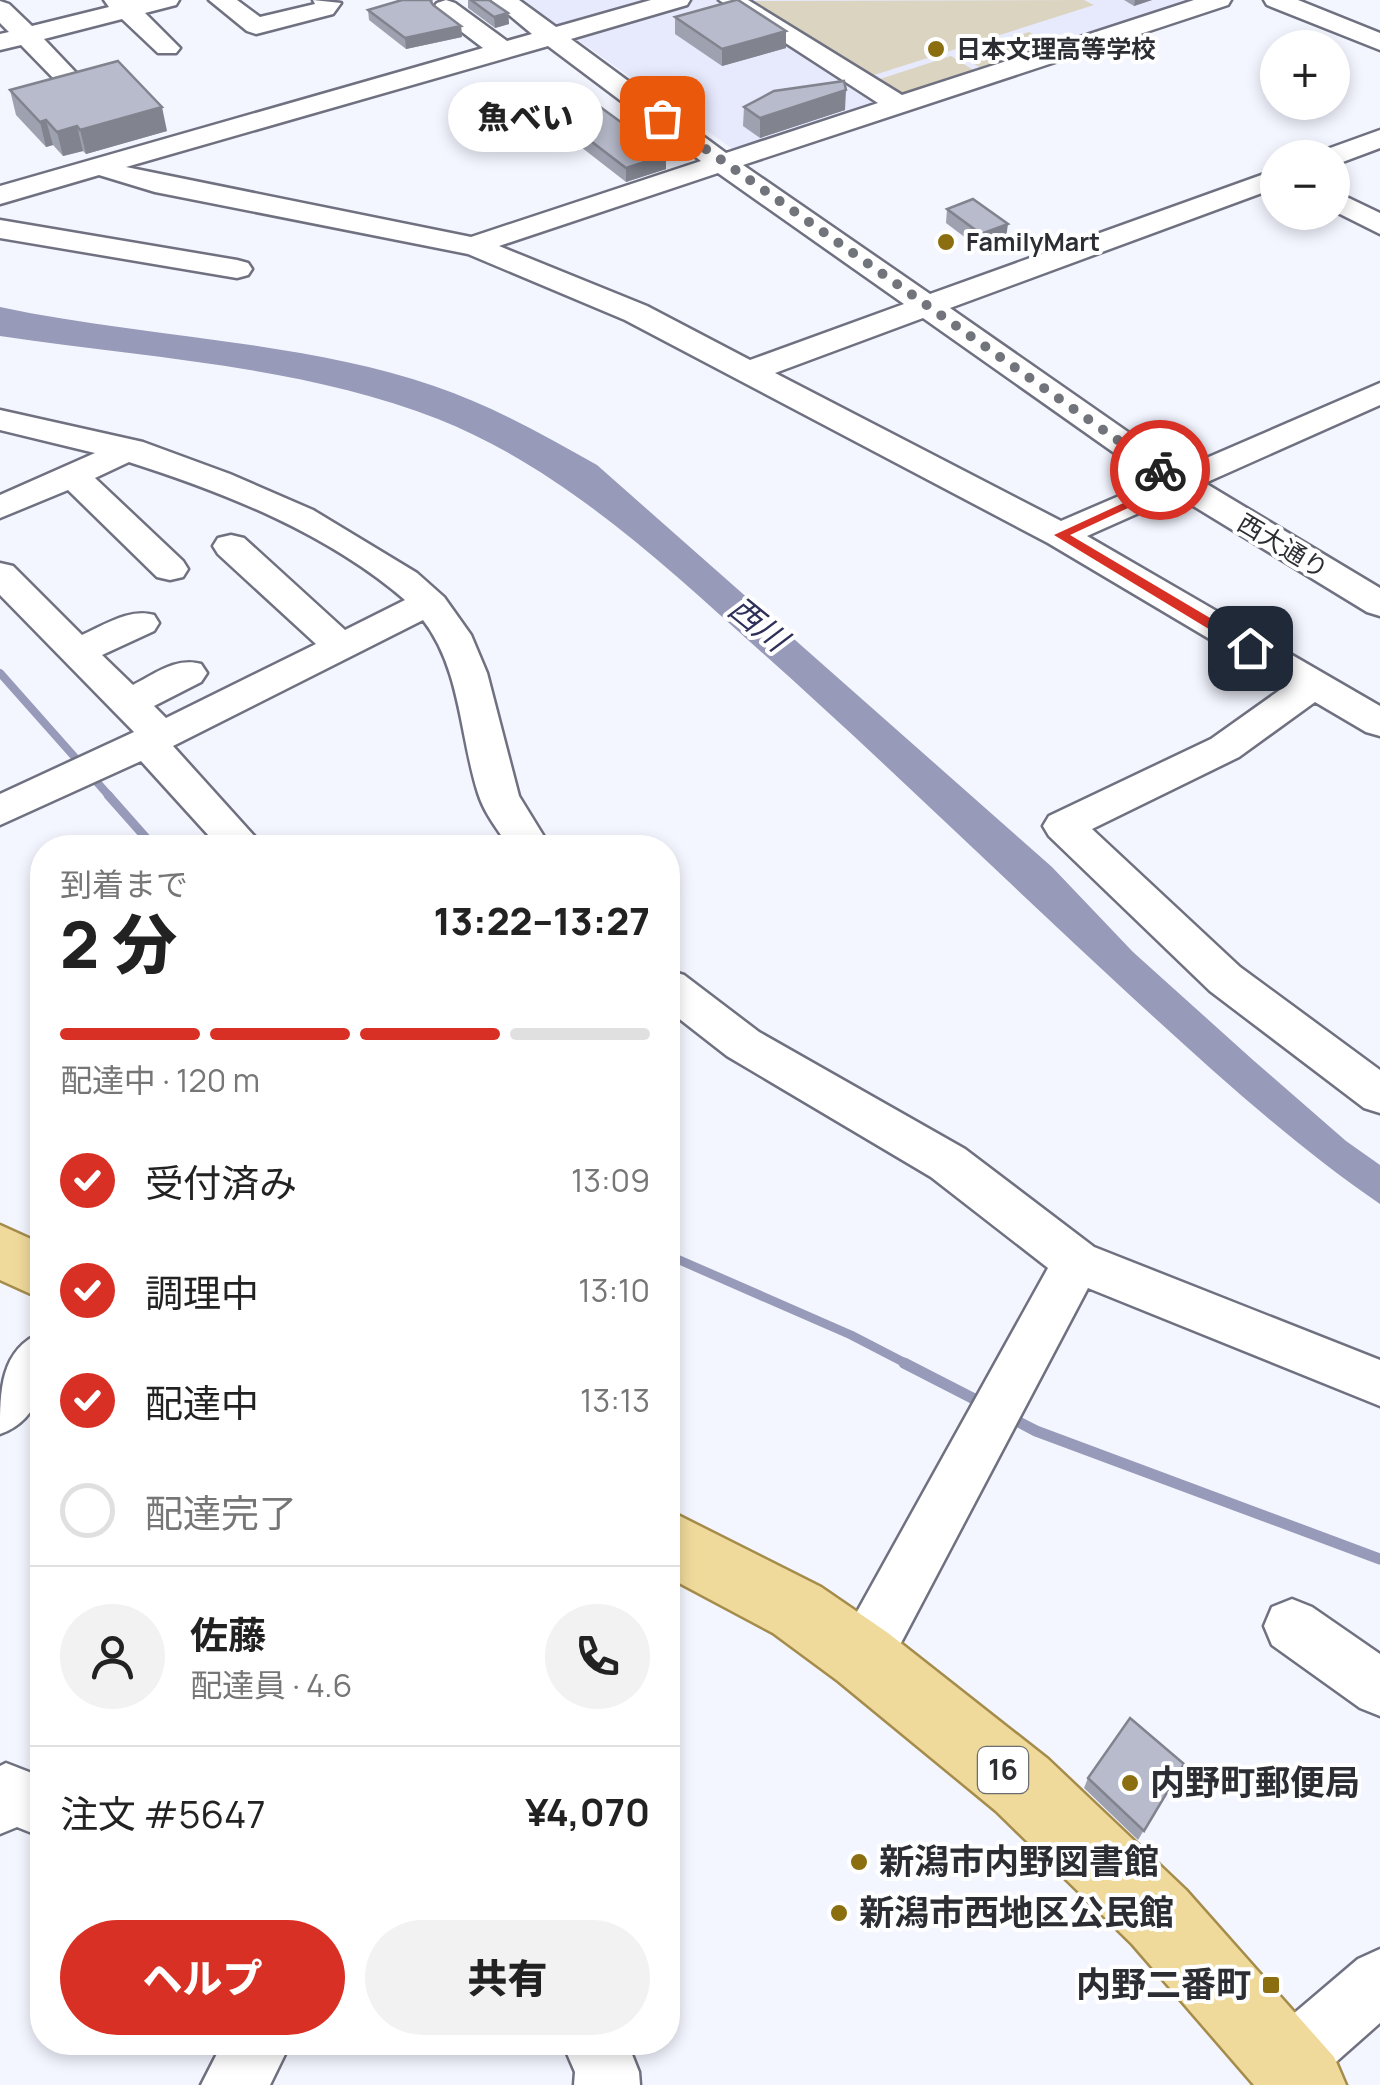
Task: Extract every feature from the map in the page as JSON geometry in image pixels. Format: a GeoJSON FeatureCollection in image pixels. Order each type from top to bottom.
{"type":"FeatureCollection","features":[{"type":"Feature","properties":{"kind":"main road"},"geometry":{"type":"LineString","coordinates":[[0,1250],[30,1266]]}},
{"type":"Feature","properties":{"kind":"main road","name":"16"},"geometry":{"type":"LineString","coordinates":[[680,1548],[797,1610],[863,1657],[1022,1785],[1159,1917],[1297,2073]]}},
{"type":"Feature","properties":{"kind":"street"},"geometry":{"type":"LineString","coordinates":[[0,42],[122,5],[166,0]]}},
{"type":"Feature","properties":{"kind":"street"},"geometry":{"type":"LineString","coordinates":[[221,0],[256,26],[324,9],[332,1]]}},
{"type":"Feature","properties":{"kind":"street","name":"西大通り"},"geometry":{"type":"LineString","coordinates":[[503,0],[722,163],[1178,482],[1380,604]]}},
{"type":"Feature","properties":{"kind":"street"},"geometry":{"type":"LineString","coordinates":[[0,195],[678,0]]}},
{"type":"Feature","properties":{"kind":"street"},"geometry":{"type":"LineString","coordinates":[[731,0],[898,104]]}},
{"type":"Feature","properties":{"kind":"street"},"geometry":{"type":"LineString","coordinates":[[476,248],[487,240],[1218,0]]}},
{"type":"Feature","properties":{"kind":"street"},"geometry":{"type":"LineString","coordinates":[[1276,0],[1380,42]]}},
{"type":"Feature","properties":{"kind":"street"},"geometry":{"type":"LineString","coordinates":[[122,5],[167,48]]}},
{"type":"Feature","properties":{"kind":"street"},"geometry":{"type":"LineString","coordinates":[[446,8],[505,52]]}},
{"type":"Feature","properties":{"kind":"street"},"geometry":{"type":"LineString","coordinates":[[0,9],[69,78]]}},
{"type":"Feature","properties":{"kind":"street"},"geometry":{"type":"LineString","coordinates":[[1350,150],[1380,138]]}},
{"type":"Feature","properties":{"kind":"street"},"geometry":{"type":"LineString","coordinates":[[104,166],[114,173],[155,183],[476,248],[636,312],[745,373],[1060,535],[1380,723]]}},
{"type":"Feature","properties":{"kind":"street"},"geometry":{"type":"LineString","coordinates":[[745,373],[1260,184]]}},
{"type":"Feature","properties":{"kind":"street"},"geometry":{"type":"LineString","coordinates":[[1350,208],[1380,225]]}},
{"type":"Feature","properties":{"kind":"street"},"geometry":{"type":"LineString","coordinates":[[0,229],[236,268]]}},
{"type":"Feature","properties":{"kind":"street"},"geometry":{"type":"LineString","coordinates":[[1060,535],[1380,394]]}},
{"type":"Feature","properties":{"kind":"street"},"geometry":{"type":"LineString","coordinates":[[0,420],[131,449],[205,473],[296,514],[393,570],[451,633],[464,666],[501,801],[523,835]]}},
{"type":"Feature","properties":{"kind":"street"},"geometry":{"type":"LineString","coordinates":[[3,502],[74,477],[131,449]]}},
{"type":"Feature","properties":{"kind":"street"},"geometry":{"type":"LineString","coordinates":[[74,477],[170,569]]}},
{"type":"Feature","properties":{"kind":"street"},"geometry":{"type":"LineString","coordinates":[[231,546],[340,645]]}},
{"type":"Feature","properties":{"kind":"street"},"geometry":{"type":"LineString","coordinates":[[0,574],[130,703],[153,739],[234,835]]}},
{"type":"Feature","properties":{"kind":"street"},"geometry":{"type":"LineString","coordinates":[[0,810],[427,604]]}},
{"type":"Feature","properties":{"kind":"street"},"geometry":{"type":"LineString","coordinates":[[78,652],[141,623]]}},
{"type":"Feature","properties":{"kind":"street"},"geometry":{"type":"LineString","coordinates":[[130,703],[188,674]]}},
{"type":"Feature","properties":{"kind":"street"},"geometry":{"type":"LineString","coordinates":[[1312,685],[1225,748],[1064,826],[1225,979],[1380,1095]]}},
{"type":"Feature","properties":{"kind":"street"},"geometry":{"type":"LineString","coordinates":[[680,996],[743,1044],[948,1164],[1078,1262],[1380,1384]]}},
{"type":"Feature","properties":{"kind":"street"},"geometry":{"type":"LineString","coordinates":[[863,1657],[1078,1262]]}},
{"type":"Feature","properties":{"kind":"street"},"geometry":{"type":"LineString","coordinates":[[0,1411],[30,1370]]}},
{"type":"Feature","properties":{"kind":"street"},"geometry":{"type":"LineString","coordinates":[[1292,1626],[1380,1688]]}},
{"type":"Feature","properties":{"kind":"street"},"geometry":{"type":"LineString","coordinates":[[0,1804],[6,1792],[30,1802]]}},
{"type":"Feature","properties":{"kind":"street"},"geometry":{"type":"LineString","coordinates":[[1297,2073],[1380,1982]]}},
{"type":"Feature","properties":{"kind":"street"},"geometry":{"type":"LineString","coordinates":[[234,2085],[251,2055]]}},
{"type":"Feature","properties":{"kind":"street"},"geometry":{"type":"LineString","coordinates":[[600,2055],[607,2072],[607,2085]]}},
{"type":"Feature","properties":{"kind":"shaded area"},"geometry":{"type":"Polygon","coordinates":[[[521,0],[735,0],[891,103],[737,152],[521,0]]]}},
{"type":"Feature","properties":{"kind":"shaded area","name":"日本文理高等学校"},"geometry":{"type":"Polygon","coordinates":[[[742,0],[1207,0],[897,98],[742,0]]]}},
{"type":"Feature","properties":{"kind":"shaded area"},"geometry":{"type":"Polygon","coordinates":[[[1084,0],[1094,5],[871,76],[752,1],[1084,0]]]}},
{"type":"Feature","properties":{"kind":"shaded area"},"geometry":{"type":"Polygon","coordinates":[[[1029,32],[1053,45],[981,68],[957,54],[1029,32]]]}},
{"type":"Feature","properties":{"kind":"shaded area"},"geometry":{"type":"Polygon","coordinates":[[[951,56],[975,71],[900,94],[877,80],[951,56]]]}},
{"type":"Feature","properties":{"kind":"water","name":"西川"},"geometry":{"type":"Polygon","coordinates":[[[0,307],[329,358],[383,371],[476,402],[597,465],[1052,867],[1133,952],[1253,1060],[1346,1141],[1380,1165],[1380,1204],[1284,1132],[1193,1053],[853,735],[647,551],[568,490],[483,439],[386,401],[277,375],[0,336],[0,307]]]}},
{"type":"Feature","properties":{"kind":"building"},"geometry":{"type":"Polygon","coordinates":[[[402,0],[430,0],[461,26],[405,38],[368,10],[402,0]]]}},
{"type":"Feature","properties":{"kind":"building"},"geometry":{"type":"Polygon","coordinates":[[[471,0],[489,0],[508,13],[494,17],[471,0]]]}},
{"type":"Feature","properties":{"kind":"building"},"geometry":{"type":"Polygon","coordinates":[[[738,0],[786,31],[722,49],[675,17],[738,0]]]}},
{"type":"Feature","properties":{"kind":"building"},"geometry":{"type":"Polygon","coordinates":[[[118,61],[162,107],[80,130],[77,126],[57,132],[46,120],[40,122],[10,90],[118,61]]]}},
{"type":"Feature","properties":{"kind":"building"},"geometry":{"type":"Polygon","coordinates":[[[844,81],[846,90],[760,118],[744,107],[774,91],[844,81]]]}},
{"type":"Feature","properties":{"kind":"building"},"geometry":{"type":"Polygon","coordinates":[[[592,101],[666,155],[626,168],[553,112],[592,101]]]}},
{"type":"Feature","properties":{"kind":"building"},"geometry":{"type":"Polygon","coordinates":[[[973,199],[1008,224],[981,234],[947,209],[973,199]]]}},
{"type":"Feature","properties":{"kind":"building"},"geometry":{"type":"Polygon","coordinates":[[[1130,1718],[1184,1764],[1144,1831],[1088,1778],[1130,1718]]]}},
{"type":"Feature","properties":{"kind":"waterway"},"geometry":{"type":"LineString","coordinates":[[0,673],[111,798]]}},
{"type":"Feature","properties":{"kind":"waterway"},"geometry":{"type":"LineString","coordinates":[[108,795],[143,835]]}},
{"type":"Feature","properties":{"kind":"waterway"},"geometry":{"type":"LineString","coordinates":[[680,1260],[851,1335],[909,1365]]}},
{"type":"Feature","properties":{"kind":"waterway"},"geometry":{"type":"LineString","coordinates":[[904,1363],[982,1403]]}},
{"type":"Feature","properties":{"kind":"waterway"},"geometry":{"type":"LineString","coordinates":[[1009,1417],[1036,1431],[1380,1559]]}},
{"type":"Feature","properties":{"kind":"way so far"},"geometry":{"type":"LineString","coordinates":[[662,118],[1160,470]]}},
{"type":"Feature","properties":{"kind":"place","name":"日本文理高等学校"},"geometry":{"type":"Point","coordinates":[936,49]}},
{"type":"Feature","properties":{"kind":"place","name":"魚べい"},"geometry":{"type":"Point","coordinates":[662,118]}},
{"type":"Feature","properties":{"kind":"place","name":"FamilyMart"},"geometry":{"type":"Point","coordinates":[946,242]}},
{"type":"Feature","properties":{"kind":"place","name":"内野町郵便局"},"geometry":{"type":"Point","coordinates":[1130,1783]}},
{"type":"Feature","properties":{"kind":"place","name":"新潟市内野図書館"},"geometry":{"type":"Point","coordinates":[859,1862]}},
{"type":"Feature","properties":{"kind":"place","name":"新潟市西地区公民館"},"geometry":{"type":"Point","coordinates":[839,1913]}},
{"type":"Feature","properties":{"kind":"place","name":"内野二番町"},"geometry":{"type":"Point","coordinates":[1271,1985]}},
{"type":"Feature","properties":{"kind":"route"},"geometry":{"type":"LineString","coordinates":[[1160,470],[1178,482],[1060,535],[1250,648]]}}]}
